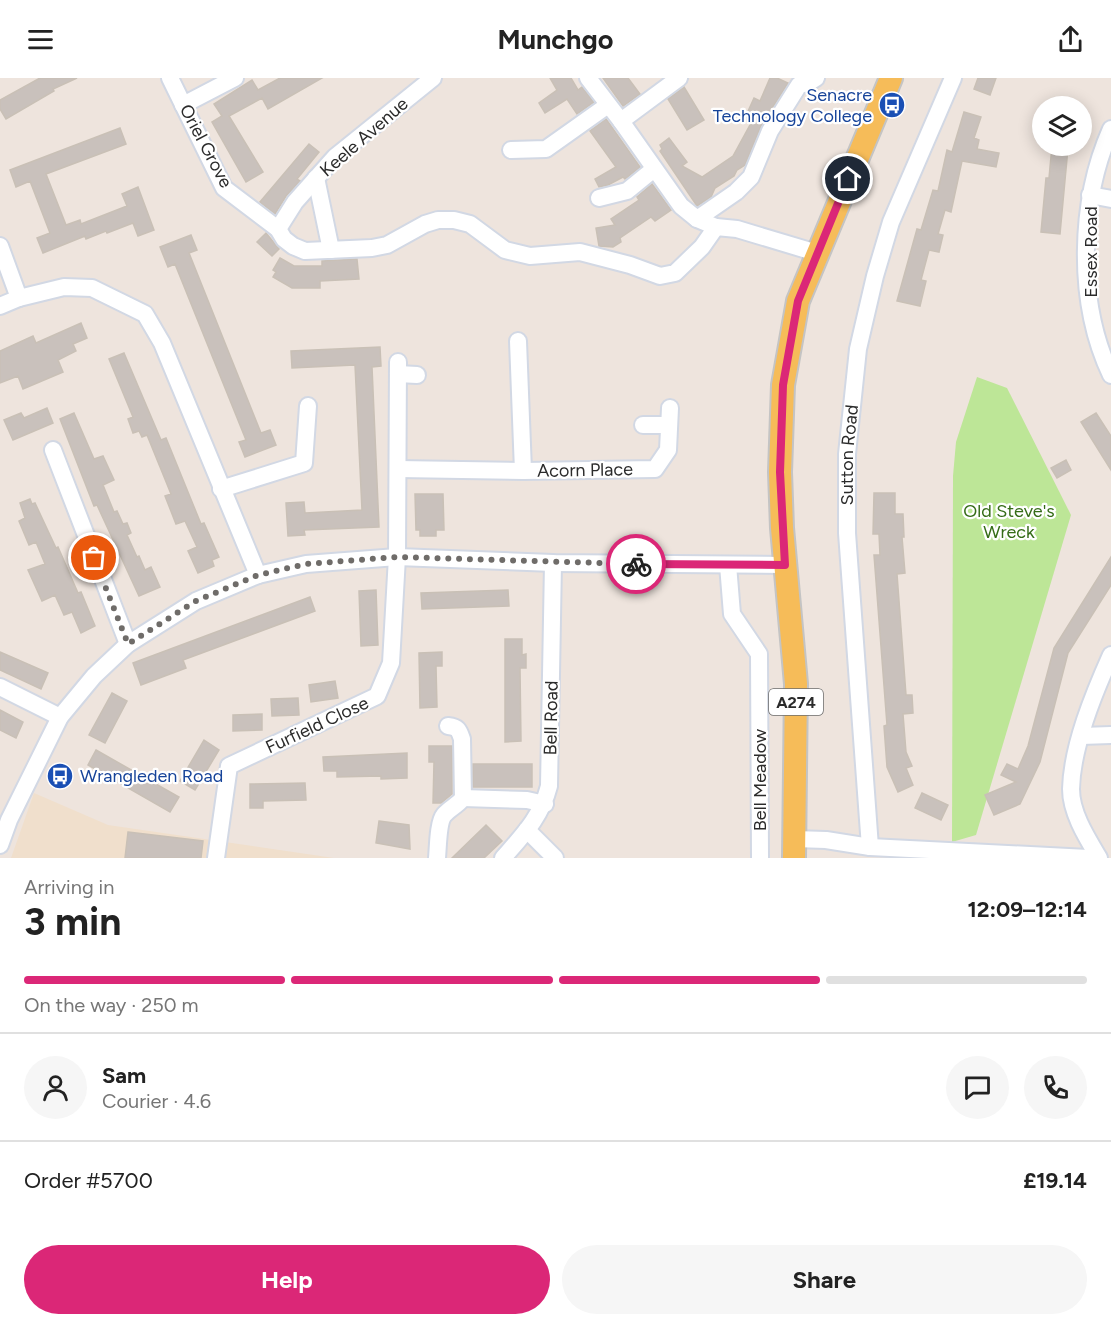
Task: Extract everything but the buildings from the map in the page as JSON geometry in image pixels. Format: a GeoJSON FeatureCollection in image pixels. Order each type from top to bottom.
{"type":"FeatureCollection","features":[{"type":"Feature","properties":{"kind":"main road","name":"A274"},"geometry":{"type":"LineString","coordinates":[[794,848],[796,684],[785,565],[780,472],[783,385],[798,301],[891,78]]}},
{"type":"Feature","properties":{"kind":"street"},"geometry":{"type":"LineString","coordinates":[[183,105],[235,78]]}},
{"type":"Feature","properties":{"kind":"street"},"geometry":{"type":"LineString","coordinates":[[588,78],[681,206],[697,219],[716,227],[736,229],[817,254]]}},
{"type":"Feature","properties":{"kind":"street"},"geometry":{"type":"LineString","coordinates":[[621,121],[679,78]]}},
{"type":"Feature","properties":{"kind":"street"},"geometry":{"type":"LineString","coordinates":[[697,219],[736,192],[751,177],[792,82],[808,83],[816,78]]}},
{"type":"Feature","properties":{"kind":"street","name":"Sutton Road"},"geometry":{"type":"LineString","coordinates":[[870,847],[846,533],[847,454],[858,350],[875,276],[891,222],[953,78]]}},
{"type":"Feature","properties":{"kind":"street","name":"Oriel Grove"},"geometry":{"type":"LineString","coordinates":[[172,79],[224,188],[278,229],[284,239],[305,251],[372,248],[387,245],[425,224],[438,220],[454,220],[470,224],[505,250],[530,256],[580,252],[630,265],[660,276],[675,273],[702,247],[716,227]]}},
{"type":"Feature","properties":{"kind":"street","name":"Keele Avenue"},"geometry":{"type":"LineString","coordinates":[[278,229],[295,202],[343,150],[424,81]]}},
{"type":"Feature","properties":{"kind":"street"},"geometry":{"type":"LineString","coordinates":[[511,150],[546,149],[608,105]]}},
{"type":"Feature","properties":{"kind":"street","name":"Essex Road"},"geometry":{"type":"LineString","coordinates":[[1111,129],[1103,148],[1090,195],[1087,227],[1087,268],[1092,319],[1111,375]]}},
{"type":"Feature","properties":{"kind":"street"},"geometry":{"type":"LineString","coordinates":[[599,198],[627,191],[654,169]]}},
{"type":"Feature","properties":{"kind":"street"},"geometry":{"type":"LineString","coordinates":[[316,178],[331,250]]}},
{"type":"Feature","properties":{"kind":"street"},"geometry":{"type":"LineString","coordinates":[[1090,195],[1111,199]]}},
{"type":"Feature","properties":{"kind":"street"},"geometry":{"type":"LineString","coordinates":[[0,246],[18,298]]}},
{"type":"Feature","properties":{"kind":"street"},"geometry":{"type":"LineString","coordinates":[[0,306],[18,298],[64,287],[92,288],[145,314],[162,343],[258,575]]}},
{"type":"Feature","properties":{"kind":"street","name":"Acorn Place"},"geometry":{"type":"LineString","coordinates":[[518,341],[523,471]]}},
{"type":"Feature","properties":{"kind":"street"},"geometry":{"type":"LineString","coordinates":[[397,557],[398,368],[417,375]]}},
{"type":"Feature","properties":{"kind":"street"},"geometry":{"type":"LineString","coordinates":[[221,489],[304,463],[308,405]]}},
{"type":"Feature","properties":{"kind":"street","name":"Acorn Place"},"geometry":{"type":"LineString","coordinates":[[398,469],[523,471],[655,469],[668,450],[670,416],[643,424]]}},
{"type":"Feature","properties":{"kind":"street"},"geometry":{"type":"LineString","coordinates":[[53,450],[128,644]]}},
{"type":"Feature","properties":{"kind":"street"},"geometry":{"type":"LineString","coordinates":[[0,845],[4,819],[60,717],[94,676],[128,644],[196,601],[258,575],[306,564],[397,557],[729,566],[785,565]]}},
{"type":"Feature","properties":{"kind":"street","name":"Furfield Close"},"geometry":{"type":"LineString","coordinates":[[217,850],[229,766],[377,696],[391,663],[397,557]]}},
{"type":"Feature","properties":{"kind":"street","name":"Bell Road"},"geometry":{"type":"LineString","coordinates":[[503,858],[545,804],[549,786],[553,562]]}},
{"type":"Feature","properties":{"kind":"street","name":"Bell Meadow"},"geometry":{"type":"LineString","coordinates":[[729,566],[732,614],[759,654],[760,858]]}},
{"type":"Feature","properties":{"kind":"street"},"geometry":{"type":"LineString","coordinates":[[1099,858],[1078,818],[1071,790],[1081,735],[1091,699],[1111,655]]}},
{"type":"Feature","properties":{"kind":"street"},"geometry":{"type":"LineString","coordinates":[[0,687],[60,717]]}},
{"type":"Feature","properties":{"kind":"street"},"geometry":{"type":"LineString","coordinates":[[437,858],[441,822],[463,790],[462,739],[455,726],[448,726]]}},
{"type":"Feature","properties":{"kind":"street"},"geometry":{"type":"LineString","coordinates":[[1081,735],[1111,735]]}},
{"type":"Feature","properties":{"kind":"street"},"geometry":{"type":"LineString","coordinates":[[463,790],[545,804]]}},
{"type":"Feature","properties":{"kind":"street"},"geometry":{"type":"LineString","coordinates":[[527,830],[555,858]]}},
{"type":"Feature","properties":{"kind":"street"},"geometry":{"type":"LineString","coordinates":[[794,848],[826,840],[870,847],[1088,858]]}},
{"type":"Feature","properties":{"kind":"shaded area"},"geometry":{"type":"Polygon","coordinates":[[[34,793],[108,825],[334,858],[11,858],[34,793]]]}},
{"type":"Feature","properties":{"kind":"green space","name":"Old Steve's Wreck"},"geometry":{"type":"Polygon","coordinates":[[[977,377],[1007,388],[1071,515],[976,835],[952,842],[953,476],[956,442],[977,377]]]}},
{"type":"Feature","properties":{"kind":"way so far"},"geometry":{"type":"LineString","coordinates":[[94,558],[128,644],[196,601],[258,575],[306,564],[397,557],[636,564]]}},
{"type":"Feature","properties":{"kind":"place","name":"Senacre Technology College"},"geometry":{"type":"Point","coordinates":[892,105]}},
{"type":"Feature","properties":{"kind":"place","name":"Wrangleden Road"},"geometry":{"type":"Point","coordinates":[60,776]}},
{"type":"Feature","properties":{"kind":"route"},"geometry":{"type":"LineString","coordinates":[[636,564],[785,565],[780,472],[783,385],[798,301],[848,179]]}}]}
